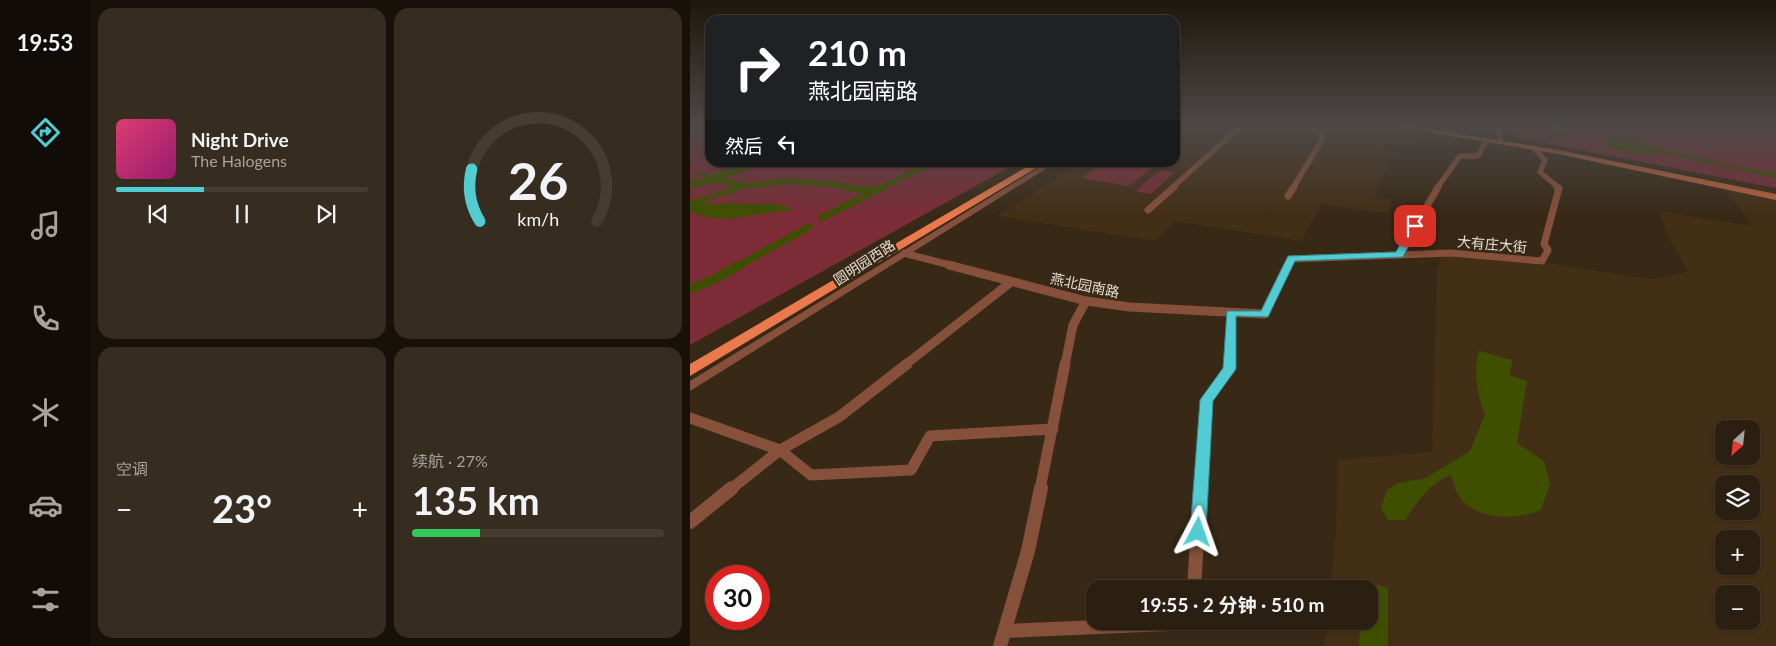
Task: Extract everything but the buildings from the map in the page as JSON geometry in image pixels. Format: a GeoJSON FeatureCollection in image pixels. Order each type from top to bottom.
{"type":"FeatureCollection","features":[{"type":"Feature","properties":{"kind":"highway","name":"圆明园西路"},"geometry":{"type":"LineString","coordinates":[[690,360],[1022,167]]}},
{"type":"Feature","properties":{"kind":"highway","name":"圆明园西路"},"geometry":{"type":"LineString","coordinates":[[690,371],[1034,167]]}},
{"type":"Feature","properties":{"kind":"main road"},"geometry":{"type":"LineString","coordinates":[[1569,155],[1776,195]]}},
{"type":"Feature","properties":{"kind":"main road"},"geometry":{"type":"LineString","coordinates":[[1571,155],[1776,195]]}},
{"type":"Feature","properties":{"kind":"street"},"geometry":{"type":"LineString","coordinates":[[1148,210],[1209,155]]}},
{"type":"Feature","properties":{"kind":"street"},"geometry":{"type":"LineString","coordinates":[[1288,196],[1313,155]]}},
{"type":"Feature","properties":{"kind":"street"},"geometry":{"type":"LineString","coordinates":[[1399,254],[1430,198],[1460,156],[1478,155]]}},
{"type":"Feature","properties":{"kind":"street","name":"大有庄大街"},"geometry":{"type":"LineString","coordinates":[[1264,314],[1291,258],[1451,253],[1542,260],[1548,250],[1544,244],[1559,188],[1540,172],[1545,160],[1541,155]]}},
{"type":"Feature","properties":{"kind":"street","name":"圆明园西路"},"geometry":{"type":"LineString","coordinates":[[690,380],[1039,167]]}},
{"type":"Feature","properties":{"kind":"street","name":"圆明园西路"},"geometry":{"type":"LineString","coordinates":[[690,387],[1046,167]]}},
{"type":"Feature","properties":{"kind":"street","name":"燕北园南路"},"geometry":{"type":"LineString","coordinates":[[904,253],[1086,301],[1130,308],[1264,314]]}},
{"type":"Feature","properties":{"kind":"street"},"geometry":{"type":"LineString","coordinates":[[690,522],[780,450],[839,417],[1010,282]]}},
{"type":"Feature","properties":{"kind":"street"},"geometry":{"type":"LineString","coordinates":[[1000,646],[1028,551],[1073,326],[1086,301]]}},
{"type":"Feature","properties":{"kind":"street"},"geometry":{"type":"LineString","coordinates":[[1195,580],[1206,400],[1230,369],[1230,313]]}},
{"type":"Feature","properties":{"kind":"street"},"geometry":{"type":"LineString","coordinates":[[690,418],[780,450],[810,475],[911,470],[930,436],[1053,429]]}},
{"type":"Feature","properties":{"kind":"street"},"geometry":{"type":"LineString","coordinates":[[1005,631],[1086,628]]}},
{"type":"Feature","properties":{"kind":"shaded area"},"geometry":{"type":"Polygon","coordinates":[[[690,155],[705,155],[705,167],[1010,167],[690,345],[690,155]]]}},
{"type":"Feature","properties":{"kind":"shaded area"},"geometry":{"type":"Polygon","coordinates":[[[1180,155],[1393,155],[1374,198],[1392,200],[1389,214],[1322,204],[1301,241],[1175,221],[1155,241],[997,216],[1075,167],[1180,167],[1180,155]]]}},
{"type":"Feature","properties":{"kind":"shaded area"},"geometry":{"type":"Polygon","coordinates":[[[1607,155],[1776,155],[1776,188],[1607,155]]]}},
{"type":"Feature","properties":{"kind":"shaded area"},"geometry":{"type":"Polygon","coordinates":[[[1672,155],[1700,157],[1725,165],[1776,173],[1776,178],[1672,155]]]}},
{"type":"Feature","properties":{"kind":"shaded area"},"geometry":{"type":"Polygon","coordinates":[[[719,167],[734,167],[711,170],[719,167]]]}},
{"type":"Feature","properties":{"kind":"shaded area"},"geometry":{"type":"Polygon","coordinates":[[[734,167],[756,167],[708,185],[690,185],[697,182],[690,180],[690,178],[698,180],[705,177],[696,175],[703,173],[713,175],[734,167]]]}},
{"type":"Feature","properties":{"kind":"shaded area"},"geometry":{"type":"Polygon","coordinates":[[[1097,167],[1154,167],[1129,186],[1081,178],[1097,167]]]}},
{"type":"Feature","properties":{"kind":"shaded area"},"geometry":{"type":"Polygon","coordinates":[[[1160,170],[1175,172],[1151,194],[1135,191],[1160,170]]]}},
{"type":"Feature","properties":{"kind":"shaded area"},"geometry":{"type":"Polygon","coordinates":[[[1726,190],[1776,199],[1776,646],[1324,646],[1326,630],[1378,630],[1378,580],[1331,580],[1336,530],[1338,460],[1432,452],[1437,272],[1442,255],[1546,263],[1651,279],[1688,272],[1667,234],[1659,211],[1753,226],[1726,190]]]}},
{"type":"Feature","properties":{"kind":"shaded area"},"geometry":{"type":"Polygon","coordinates":[[[722,191],[729,193],[704,201],[715,204],[775,204],[792,210],[725,219],[708,218],[690,212],[690,201],[722,191]]]}},
{"type":"Feature","properties":{"kind":"shaded area"},"geometry":{"type":"Polygon","coordinates":[[[1479,351],[1512,360],[1510,375],[1527,381],[1517,443],[1544,461],[1550,484],[1541,510],[1531,514],[1507,517],[1484,514],[1464,502],[1457,493],[1450,475],[1430,488],[1405,520],[1388,520],[1381,508],[1387,490],[1399,483],[1426,478],[1470,451],[1485,415],[1477,383],[1476,367],[1479,351]]]}},
{"type":"Feature","properties":{"kind":"shaded area"},"geometry":{"type":"Polygon","coordinates":[[[1378,585],[1388,588],[1388,646],[1359,646],[1360,630],[1378,630],[1378,585]]]}},
{"type":"Feature","properties":{"kind":"waterway"},"geometry":{"type":"LineString","coordinates":[[881,188],[924,167]]}},
{"type":"Feature","properties":{"kind":"waterway"},"geometry":{"type":"LineString","coordinates":[[690,185],[714,180],[750,186],[785,181],[833,184],[851,188]]}},
{"type":"Feature","properties":{"kind":"waterway"},"geometry":{"type":"LineString","coordinates":[[736,188],[741,186]]}},
{"type":"Feature","properties":{"kind":"waterway"},"geometry":{"type":"LineString","coordinates":[[726,192],[739,187]]}},
{"type":"Feature","properties":{"kind":"waterway"},"geometry":{"type":"LineString","coordinates":[[845,187],[860,190],[879,189]]}},
{"type":"Feature","properties":{"kind":"waterway"},"geometry":{"type":"LineString","coordinates":[[879,189],[884,187]]}},
{"type":"Feature","properties":{"kind":"waterway"},"geometry":{"type":"LineString","coordinates":[[822,218],[879,189]]}},
{"type":"Feature","properties":{"kind":"waterway"},"geometry":{"type":"LineString","coordinates":[[738,266],[809,227]]}},
{"type":"Feature","properties":{"kind":"waterway"},"geometry":{"type":"LineString","coordinates":[[690,289],[713,280],[740,265]]}},
{"type":"Feature","properties":{"kind":"route"},"geometry":{"type":"LineString","coordinates":[[1198,532],[1206,400],[1230,369],[1230,313],[1264,314],[1291,258],[1399,254],[1415,226]]}}]}
